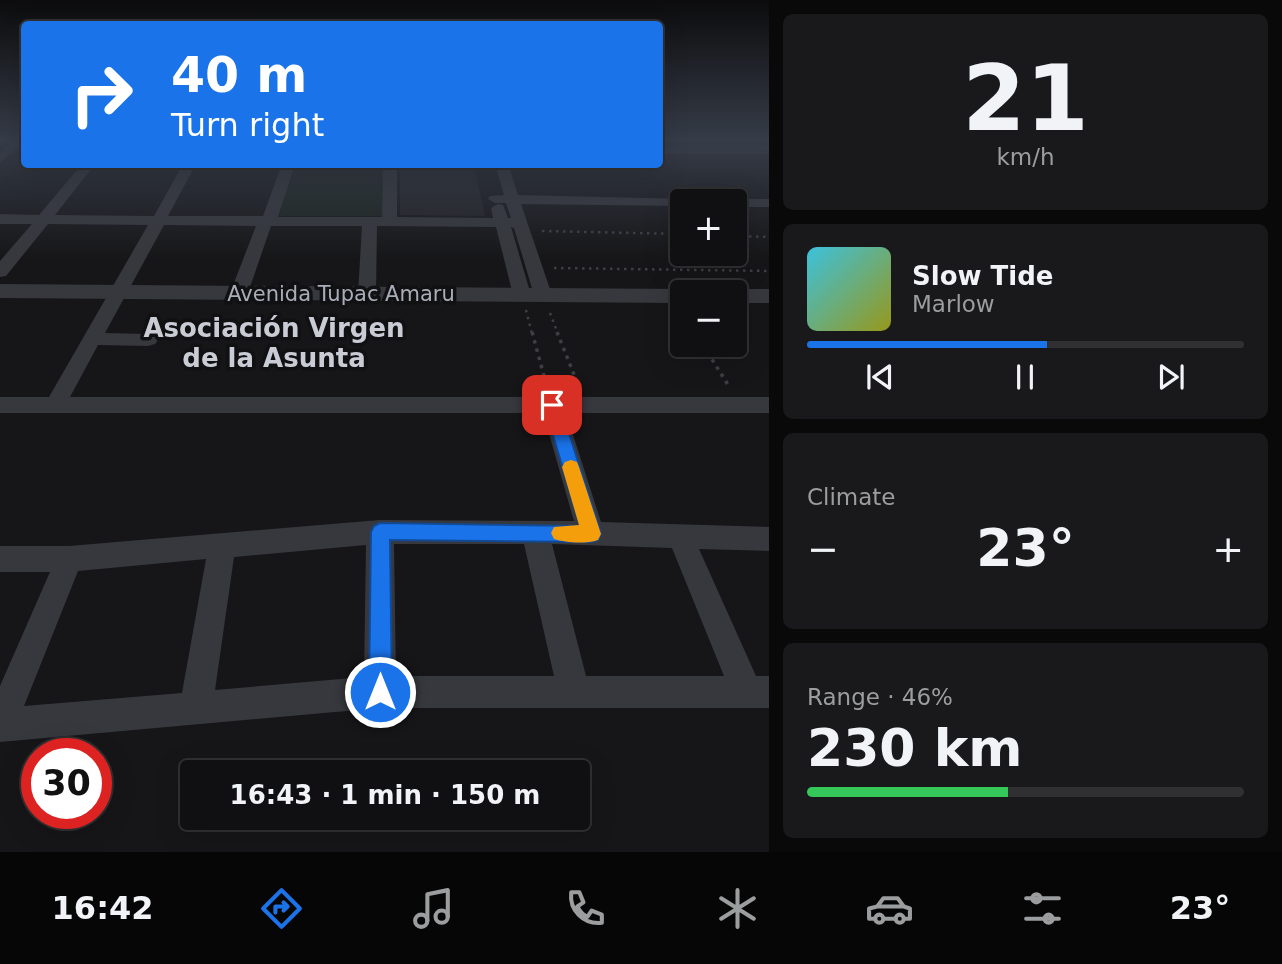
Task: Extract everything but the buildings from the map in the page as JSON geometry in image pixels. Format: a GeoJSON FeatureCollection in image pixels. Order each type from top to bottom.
{"type":"FeatureCollection","features":[{"type":"Feature","properties":{"kind":"street"},"geometry":{"type":"LineString","coordinates":[[0,272],[75,181]]}},
{"type":"Feature","properties":{"kind":"street"},"geometry":{"type":"LineString","coordinates":[[55,405],[181,181]]}},
{"type":"Feature","properties":{"kind":"street"},"geometry":{"type":"LineString","coordinates":[[239,293],[283,181]]}},
{"type":"Feature","properties":{"kind":"street"},"geometry":{"type":"LineString","coordinates":[[389,222],[390,181]]}},
{"type":"Feature","properties":{"kind":"street"},"geometry":{"type":"LineString","coordinates":[[490,181],[502,223],[532,295]]}},
{"type":"Feature","properties":{"kind":"street"},"geometry":{"type":"LineString","coordinates":[[506,181],[534,268],[532,295]]}},
{"type":"Feature","properties":{"kind":"street"},"geometry":{"type":"LineString","coordinates":[[495,200],[670,202]]}},
{"type":"Feature","properties":{"kind":"street"},"geometry":{"type":"LineString","coordinates":[[747,203],[769,203]]}},
{"type":"Feature","properties":{"kind":"street"},"geometry":{"type":"LineString","coordinates":[[0,219],[502,223],[521,227]]}},
{"type":"Feature","properties":{"kind":"street"},"geometry":{"type":"LineString","coordinates":[[367,294],[370,222]]}},
{"type":"Feature","properties":{"kind":"street","name":"Avenida Tupac Amaru"},"geometry":{"type":"LineString","coordinates":[[0,291],[670,296]]}},
{"type":"Feature","properties":{"kind":"street"},"geometry":{"type":"LineString","coordinates":[[747,296],[769,296]]}},
{"type":"Feature","properties":{"kind":"street"},"geometry":{"type":"LineString","coordinates":[[92,339],[148,340]]}},
{"type":"Feature","properties":{"kind":"street"},"geometry":{"type":"LineString","coordinates":[[0,405],[769,405]]}},
{"type":"Feature","properties":{"kind":"street"},"geometry":{"type":"LineString","coordinates":[[552,405],[591,534]]}},
{"type":"Feature","properties":{"kind":"street"},"geometry":{"type":"LineString","coordinates":[[380,532],[380,692]]}},
{"type":"Feature","properties":{"kind":"street"},"geometry":{"type":"LineString","coordinates":[[0,559],[69,559],[380,532],[535,532],[769,539]]}},
{"type":"Feature","properties":{"kind":"street"},"geometry":{"type":"LineString","coordinates":[[535,532],[574,690]]}},
{"type":"Feature","properties":{"kind":"street"},"geometry":{"type":"LineString","coordinates":[[69,559],[0,725],[380,692],[758,691],[681,538]]}},
{"type":"Feature","properties":{"kind":"street"},"geometry":{"type":"LineString","coordinates":[[197,706],[222,547]]}},
{"type":"Feature","properties":{"kind":"path"},"geometry":{"type":"LineString","coordinates":[[521,227],[670,233]]}},
{"type":"Feature","properties":{"kind":"path"},"geometry":{"type":"LineString","coordinates":[[747,236],[769,237]]}},
{"type":"Feature","properties":{"kind":"path"},"geometry":{"type":"LineString","coordinates":[[534,268],[769,271]]}},
{"type":"Feature","properties":{"kind":"path"},"geometry":{"type":"LineString","coordinates":[[532,295],[552,405]]}},
{"type":"Feature","properties":{"kind":"path"},"geometry":{"type":"LineString","coordinates":[[532,295],[586,405]]}},
{"type":"Feature","properties":{"kind":"path"},"geometry":{"type":"LineString","coordinates":[[710,357],[740,405]]}},
{"type":"Feature","properties":{"kind":"shaded area"},"geometry":{"type":"Polygon","coordinates":[[[289,181],[385,181],[382,216],[279,216],[289,181]]]}},
{"type":"Feature","properties":{"kind":"shaded area"},"geometry":{"type":"Polygon","coordinates":[[[400,181],[478,181],[485,216],[400,215],[400,181]]]}},
{"type":"Feature","properties":{"kind":"slow traffic"},"geometry":{"type":"LineString","coordinates":[[561,533],[591,534],[571,467]]}},
{"type":"Feature","properties":{"kind":"district","name":"Asociación Virgen de la Asunta"},"geometry":{"type":"Point","coordinates":[274,343]}},
{"type":"Feature","properties":{"kind":"route"},"geometry":{"type":"LineString","coordinates":[[380,692],[380,532],[591,534],[552,405]]}}]}
